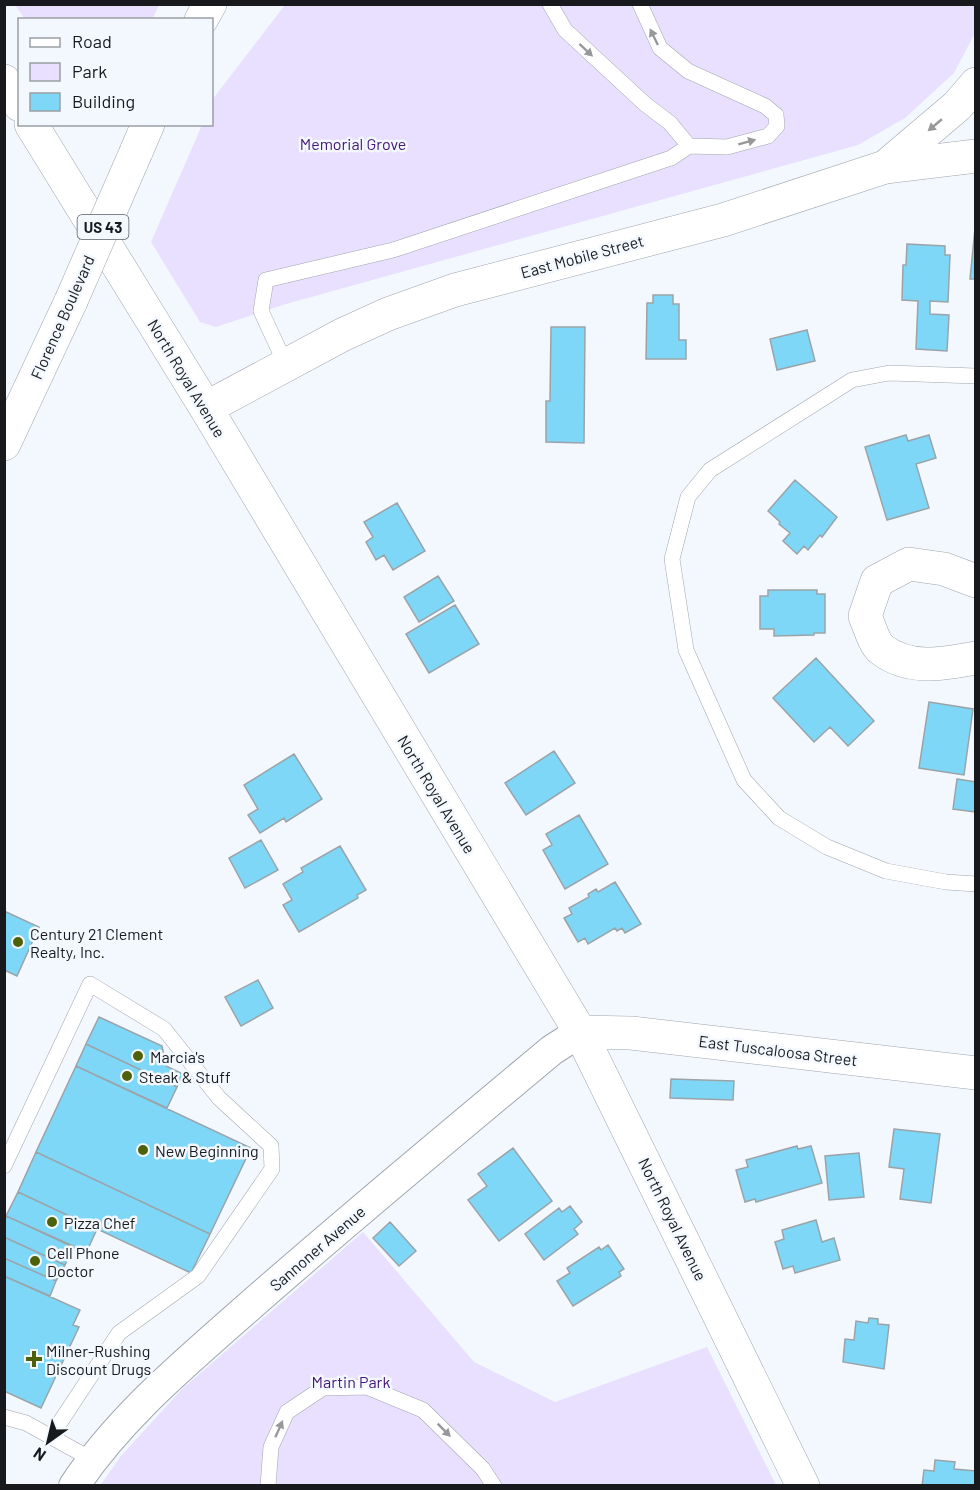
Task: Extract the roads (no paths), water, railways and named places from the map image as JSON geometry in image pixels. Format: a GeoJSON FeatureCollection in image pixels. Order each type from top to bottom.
{"type":"FeatureCollection","features":[{"type":"Feature","properties":{"kind":"main road"},"geometry":{"type":"LineString","coordinates":[[202,18],[210,4]]}},
{"type":"Feature","properties":{"kind":"main road"},"geometry":{"type":"LineString","coordinates":[[4,81],[18,102]]}},
{"type":"Feature","properties":{"kind":"main road"},"geometry":{"type":"LineString","coordinates":[[885,167],[957,106],[975,84]]}},
{"type":"Feature","properties":{"kind":"main road","name":"North Royal Avenue"},"geometry":{"type":"LineString","coordinates":[[32,126],[206,408],[580,1032],[804,1485]]}},
{"type":"Feature","properties":{"kind":"main road","name":"Florence Boulevard"},"geometry":{"type":"LineString","coordinates":[[4,444],[142,138]]}},
{"type":"Feature","properties":{"kind":"main road","name":"East Mobile Street"},"geometry":{"type":"LineString","coordinates":[[206,408],[342,335],[388,314],[455,290],[723,220],[885,167],[975,156]]}},
{"type":"Feature","properties":{"kind":"main road"},"geometry":{"type":"LineString","coordinates":[[975,580],[944,569],[909,564],[877,581],[865,616],[880,648],[910,664],[944,664],[975,658]]}},
{"type":"Feature","properties":{"kind":"main road","name":"East Tuscaloosa Street"},"geometry":{"type":"LineString","coordinates":[[580,1032],[631,1033],[975,1073]]}},
{"type":"Feature","properties":{"kind":"street","name":"Sannoner Avenue"},"geometry":{"type":"LineString","coordinates":[[74,1485],[91,1459],[141,1403],[312,1251],[552,1050],[580,1032]]}},
{"type":"Feature","properties":{"kind":"lane"},"geometry":{"type":"LineString","coordinates":[[550,4],[565,30],[645,104],[670,123],[689,146]]}},
{"type":"Feature","properties":{"kind":"lane"},"geometry":{"type":"LineString","coordinates":[[285,365],[261,311],[266,280],[393,250],[671,158],[689,146],[727,147],[768,136],[777,126],[776,115],[765,106],[688,71],[667,54],[660,48],[640,4]]}},
{"type":"Feature","properties":{"kind":"lane"},"geometry":{"type":"LineString","coordinates":[[975,376],[889,373],[852,380],[710,470],[688,497],[672,559],[686,650],[744,780],[779,818],[826,846],[886,871],[946,882],[975,884]]}},
{"type":"Feature","properties":{"kind":"lane"},"geometry":{"type":"LineString","coordinates":[[4,1166],[90,984],[164,1029],[219,1098],[271,1146],[272,1168],[198,1276],[119,1334],[51,1436]]}},
{"type":"Feature","properties":{"kind":"lane"},"geometry":{"type":"LineString","coordinates":[[268,1485],[271,1447],[287,1412],[324,1389],[367,1388],[423,1410],[483,1469],[494,1485]]}},
{"type":"Feature","properties":{"kind":"lane"},"geometry":{"type":"LineString","coordinates":[[4,1417],[26,1423],[91,1459]]}},
{"type":"Feature","properties":{"kind":"place","name":"Century 21 Clement Realty, Inc."},"geometry":{"type":"Point","coordinates":[18,942]}},
{"type":"Feature","properties":{"kind":"place","name":"Marcia's"},"geometry":{"type":"Point","coordinates":[138,1056]}},
{"type":"Feature","properties":{"kind":"place","name":"Steak & Stuff"},"geometry":{"type":"Point","coordinates":[127,1076]}},
{"type":"Feature","properties":{"kind":"place","name":"New Beginning"},"geometry":{"type":"Point","coordinates":[143,1150]}},
{"type":"Feature","properties":{"kind":"place","name":"Pizza Chef"},"geometry":{"type":"Point","coordinates":[52,1222]}},
{"type":"Feature","properties":{"kind":"place","name":"Cell Phone Doctor"},"geometry":{"type":"Point","coordinates":[35,1261]}},
{"type":"Feature","properties":{"kind":"place","name":"Milner-Rushing Discount Drugs"},"geometry":{"type":"Point","coordinates":[34,1359]}},
{"type":"Feature","properties":{"kind":"park label","name":"Memorial Grove"},"geometry":{"type":"Point","coordinates":[353,143]}},
{"type":"Feature","properties":{"kind":"park label","name":"Martin Park"},"geometry":{"type":"Point","coordinates":[351,1381]}}]}
